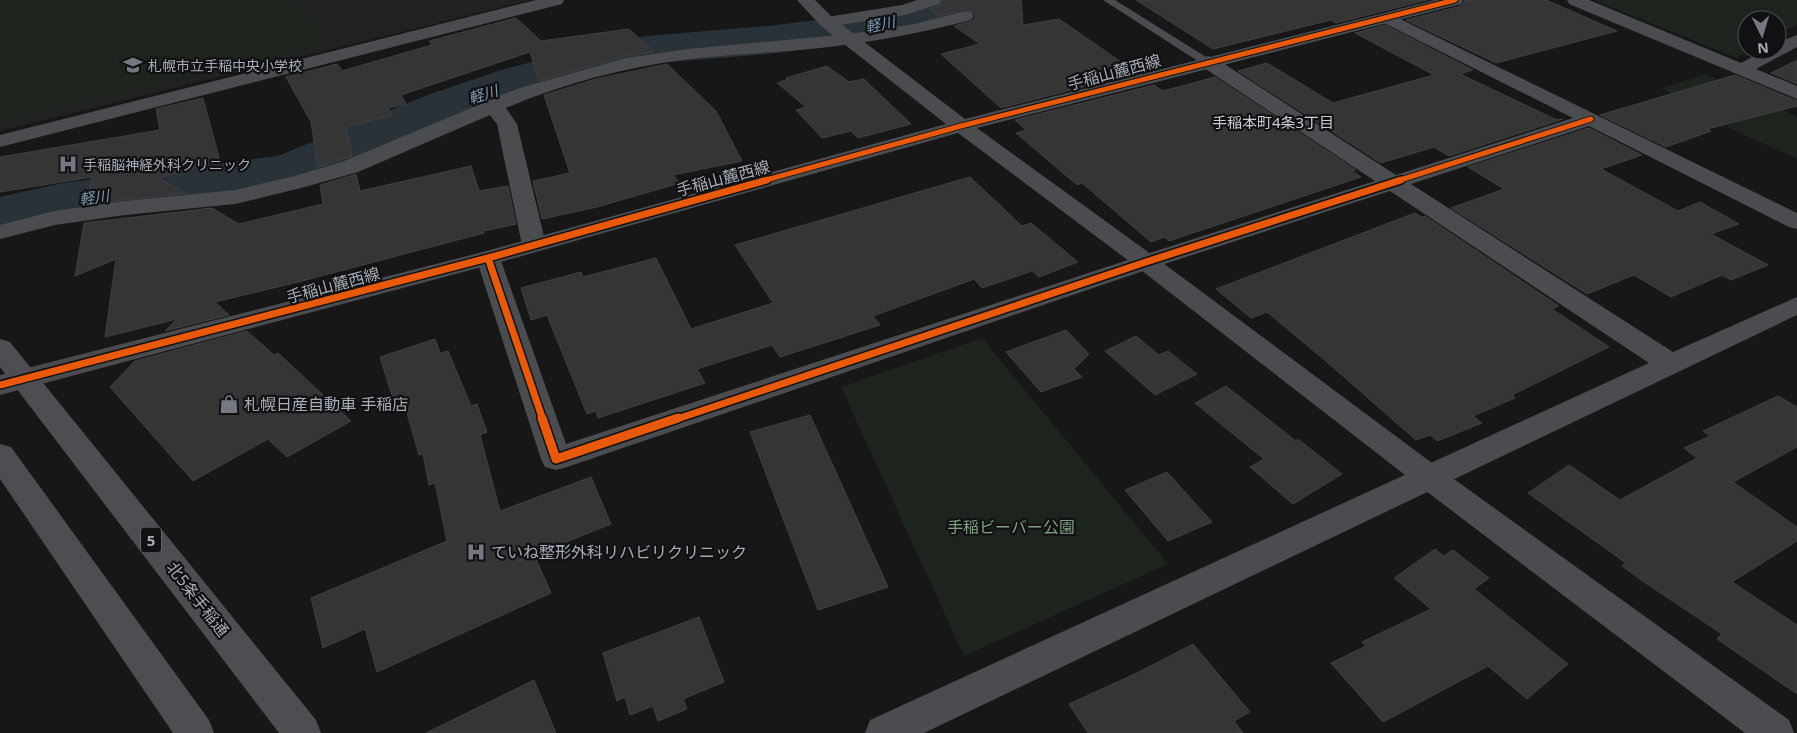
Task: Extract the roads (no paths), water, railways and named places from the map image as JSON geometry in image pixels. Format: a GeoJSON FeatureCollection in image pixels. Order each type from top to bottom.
{"type":"FeatureCollection","features":[{"type":"Feature","properties":{"kind":"highway","name":"北5条手稲通"},"geometry":{"type":"LineString","coordinates":[[0,348],[13,382],[302,733]]}},
{"type":"Feature","properties":{"kind":"highway"},"geometry":{"type":"LineString","coordinates":[[4,468],[195,733]]}},
{"type":"Feature","properties":{"kind":"street"},"geometry":{"type":"LineString","coordinates":[[0,141],[556,0]]}},
{"type":"Feature","properties":{"kind":"street"},"geometry":{"type":"LineString","coordinates":[[805,0],[827,22],[961,126],[1146,262],[1428,477],[1775,733]]}},
{"type":"Feature","properties":{"kind":"street"},"geometry":{"type":"LineString","coordinates":[[827,22],[905,10],[933,0]]}},
{"type":"Feature","properties":{"kind":"street","name":"手稲山麓西線"},"geometry":{"type":"LineString","coordinates":[[13,382],[488,258],[961,126],[1454,0]]}},
{"type":"Feature","properties":{"kind":"street"},"geometry":{"type":"LineString","coordinates":[[1575,0],[1797,93]]}},
{"type":"Feature","properties":{"kind":"street"},"geometry":{"type":"LineString","coordinates":[[0,232],[54,218],[125,208],[235,197],[297,182],[350,167],[526,92],[626,64],[688,54],[850,40],[965,16]]}},
{"type":"Feature","properties":{"kind":"street"},"geometry":{"type":"LineString","coordinates":[[1388,18],[1797,222]]}},
{"type":"Feature","properties":{"kind":"street"},"geometry":{"type":"LineString","coordinates":[[1741,70],[1797,40]]}},
{"type":"Feature","properties":{"kind":"street"},"geometry":{"type":"LineString","coordinates":[[1208,62],[1390,183],[1671,364]]}},
{"type":"Feature","properties":{"kind":"street"},"geometry":{"type":"LineString","coordinates":[[492,105],[502,115],[507,124],[534,245]]}},
{"type":"Feature","properties":{"kind":"street"},"geometry":{"type":"LineString","coordinates":[[488,258],[556,459],[1146,262],[1591,119]]}},
{"type":"Feature","properties":{"kind":"street"},"geometry":{"type":"LineString","coordinates":[[884,733],[1797,305]]}},
{"type":"Feature","properties":{"kind":"lane"},"geometry":{"type":"LineString","coordinates":[[1108,0],[1208,62]]}},
{"type":"Feature","properties":{"kind":"waterway","name":"軽川"},"geometry":{"type":"LineString","coordinates":[[0,215],[63,201],[289,171],[443,107],[580,63],[647,50],[768,40],[849,30],[938,12],[972,0]]}},
{"type":"Feature","properties":{"kind":"place","name":"札幌市立手稲中央小学校"},"geometry":{"type":"Point","coordinates":[133,65]}},
{"type":"Feature","properties":{"kind":"place","name":"手稲脳神経外科クリニック"},"geometry":{"type":"Point","coordinates":[68,164]}},
{"type":"Feature","properties":{"kind":"place","name":"札幌日産自動車 手稲店"},"geometry":{"type":"Point","coordinates":[229,404]}},
{"type":"Feature","properties":{"kind":"place","name":"ていね整形外科リハビリクリニック"},"geometry":{"type":"Point","coordinates":[476,552]}},
{"type":"Feature","properties":{"kind":"district","name":"手稲本町4条3丁目"},"geometry":{"type":"Point","coordinates":[1273,122]}},
{"type":"Feature","properties":{"kind":"park label","name":"手稲ビーバー公園"},"geometry":{"type":"Point","coordinates":[1011,527]}}]}
